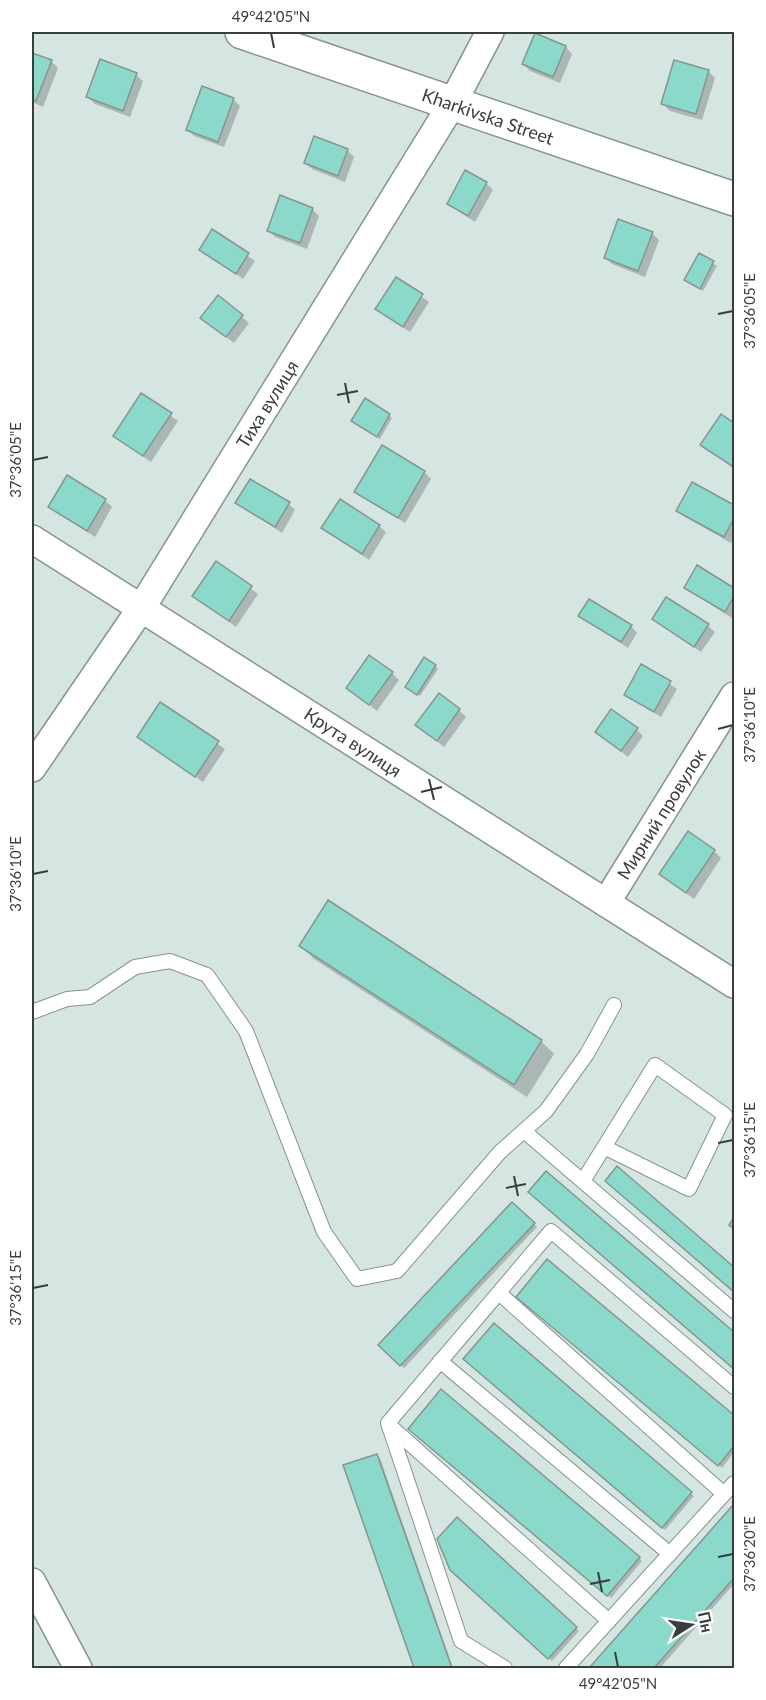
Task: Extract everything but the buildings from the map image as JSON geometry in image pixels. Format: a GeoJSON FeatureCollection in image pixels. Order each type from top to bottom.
{"type":"FeatureCollection","features":[{"type":"Feature","properties":{"kind":"main road","name":"Kharkivska Street"},"geometry":{"type":"LineString","coordinates":[[242,32],[735,199]]}},
{"type":"Feature","properties":{"kind":"street","name":"Тиха вулиця"},"geometry":{"type":"LineString","coordinates":[[32,768],[142,607],[452,104],[490,32]]}},
{"type":"Feature","properties":{"kind":"street","name":"Крута вулиця"},"geometry":{"type":"LineString","coordinates":[[32,539],[735,984]]}},
{"type":"Feature","properties":{"kind":"street","name":"Мирний провулок"},"geometry":{"type":"LineString","coordinates":[[606,903],[735,696]]}},
{"type":"Feature","properties":{"kind":"street"},"geometry":{"type":"LineString","coordinates":[[32,1582],[78,1668]]}},
{"type":"Feature","properties":{"kind":"lane"},"geometry":{"type":"LineString","coordinates":[[32,1012],[67,999],[90,997],[135,967],[170,961],[207,975],[246,1031],[324,1232],[357,1279],[397,1271],[500,1152],[546,1111],[587,1054],[614,1005]]}},
{"type":"Feature","properties":{"kind":"lane"},"geometry":{"type":"LineString","coordinates":[[583,1181],[604,1147],[655,1065],[725,1115],[688,1189],[604,1147]]}},
{"type":"Feature","properties":{"kind":"lane"},"geometry":{"type":"LineString","coordinates":[[524,1131],[735,1311]]}},
{"type":"Feature","properties":{"kind":"lane"},"geometry":{"type":"LineString","coordinates":[[388,1423],[551,1231],[735,1388]]}},
{"type":"Feature","properties":{"kind":"lane"},"geometry":{"type":"LineString","coordinates":[[499,1293],[724,1494]]}},
{"type":"Feature","properties":{"kind":"lane"},"geometry":{"type":"LineString","coordinates":[[441,1361],[670,1554]]}},
{"type":"Feature","properties":{"kind":"lane"},"geometry":{"type":"LineString","coordinates":[[388,1423],[609,1621]]}},
{"type":"Feature","properties":{"kind":"lane"},"geometry":{"type":"LineString","coordinates":[[388,1423],[461,1641],[506,1668]]}},
{"type":"Feature","properties":{"kind":"lane"},"geometry":{"type":"LineString","coordinates":[[566,1668],[735,1484]]}}]}
